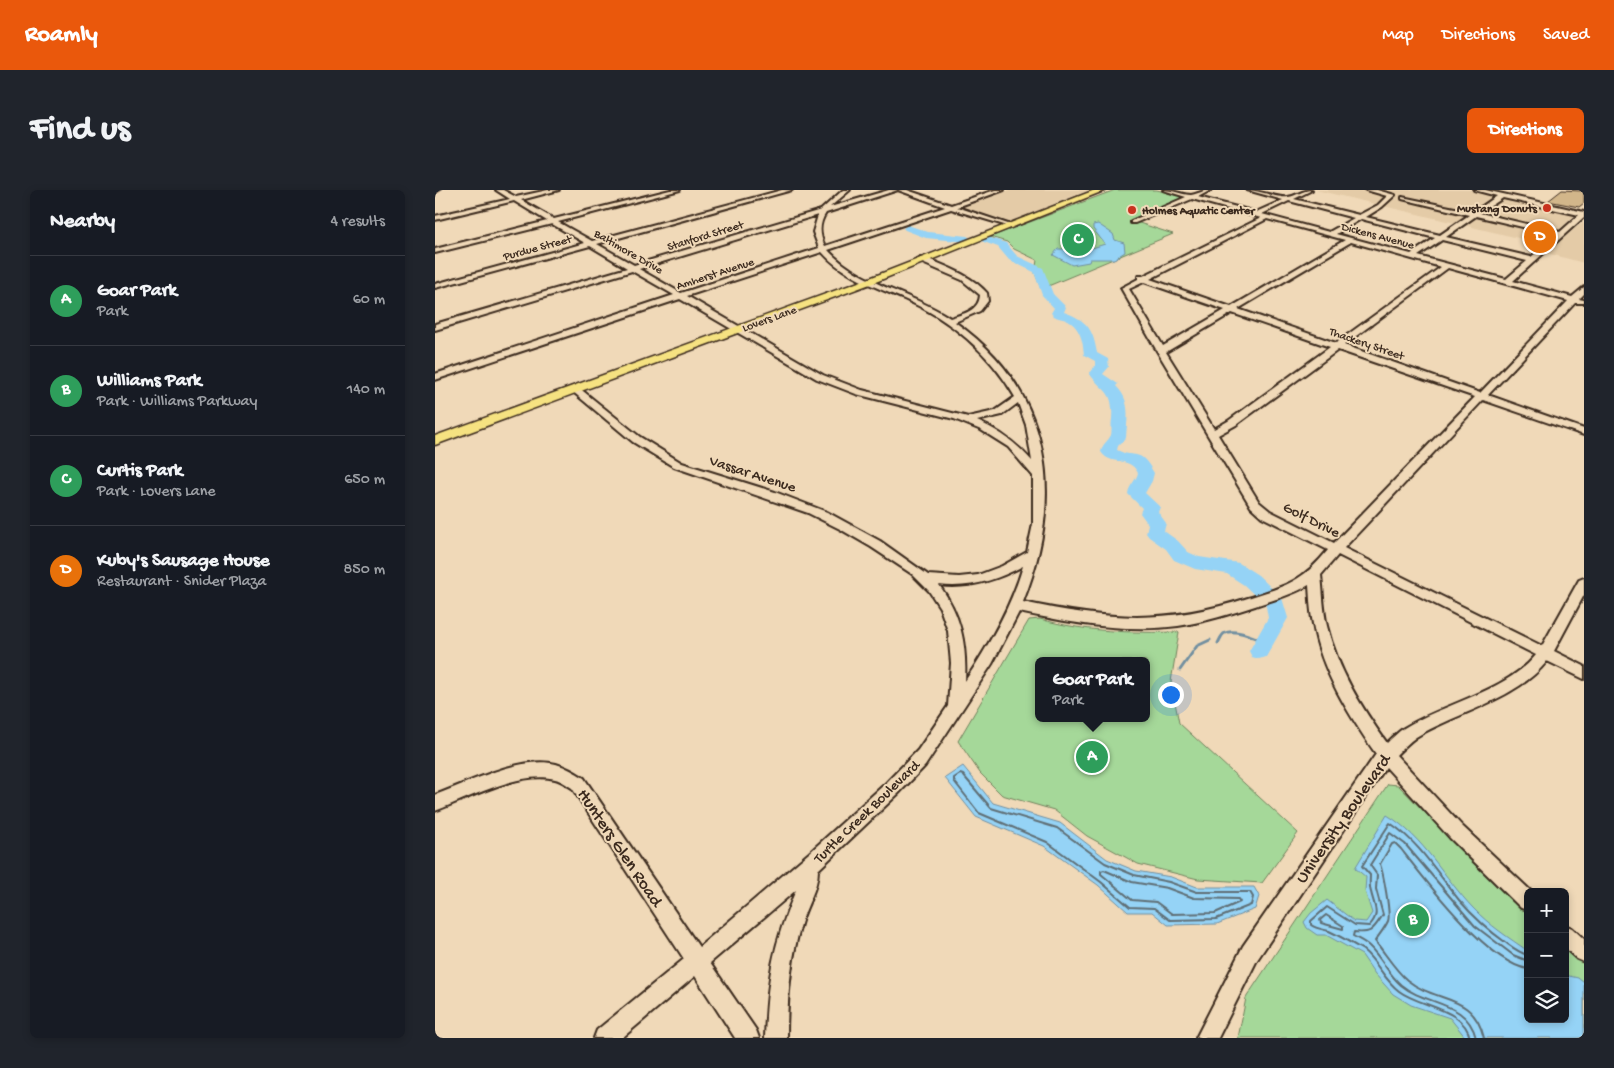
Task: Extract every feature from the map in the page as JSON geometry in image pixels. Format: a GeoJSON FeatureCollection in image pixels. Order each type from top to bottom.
{"type":"FeatureCollection","features":[{"type":"Feature","properties":{"kind":"main road","name":"Lovers Lane"},"geometry":{"type":"LineString","coordinates":[[435,441],[870,281],[1102,190]]}},
{"type":"Feature","properties":{"kind":"street","name":"Baltimore Drive"},"geometry":{"type":"LineString","coordinates":[[499,190],[739,329],[802,368],[859,392],[969,420],[985,428],[1012,445],[1039,476]]}},
{"type":"Feature","properties":{"kind":"street"},"geometry":{"type":"LineString","coordinates":[[435,218],[556,190]]}},
{"type":"Feature","properties":{"kind":"street"},"geometry":{"type":"LineString","coordinates":[[435,251],[677,190]]}},
{"type":"Feature","properties":{"kind":"street","name":"Purdue Street"},"geometry":{"type":"LineString","coordinates":[[435,286],[789,190]]}},
{"type":"Feature","properties":{"kind":"street"},"geometry":{"type":"LineString","coordinates":[[823,249],[816,232],[818,220],[822,212],[847,190]]}},
{"type":"Feature","properties":{"kind":"street","name":"Stanford Street"},"geometry":{"type":"LineString","coordinates":[[435,327],[895,190]]}},
{"type":"Feature","properties":{"kind":"street"},"geometry":{"type":"LineString","coordinates":[[901,190],[1009,226]]}},
{"type":"Feature","properties":{"kind":"street","name":"Amherst Avenue"},"geometry":{"type":"LineString","coordinates":[[435,377],[1001,190]]}},
{"type":"Feature","properties":{"kind":"street","name":"Dickens Avenue"},"geometry":{"type":"LineString","coordinates":[[1165,190],[1579,301]]}},
{"type":"Feature","properties":{"kind":"street"},"geometry":{"type":"LineString","coordinates":[[1133,222],[1208,190]]}},
{"type":"Feature","properties":{"kind":"street"},"geometry":{"type":"LineString","coordinates":[[1250,190],[1533,260]]}},
{"type":"Feature","properties":{"kind":"street"},"geometry":{"type":"LineString","coordinates":[[1257,214],[1309,190]]}},
{"type":"Feature","properties":{"kind":"street"},"geometry":{"type":"LineString","coordinates":[[1369,190],[1399,194],[1564,232]]}},
{"type":"Feature","properties":{"kind":"street"},"geometry":{"type":"LineString","coordinates":[[1477,190],[1504,193],[1584,214]]}},
{"type":"Feature","properties":{"kind":"street"},"geometry":{"type":"LineString","coordinates":[[1413,256],[1504,193]]}},
{"type":"Feature","properties":{"kind":"street"},"geometry":{"type":"LineString","coordinates":[[1330,234],[1399,194]]}},
{"type":"Feature","properties":{"kind":"street"},"geometry":{"type":"LineString","coordinates":[[1509,281],[1584,214]]}},
{"type":"Feature","properties":{"kind":"street"},"geometry":{"type":"LineString","coordinates":[[1141,278],[1267,217]]}},
{"type":"Feature","properties":{"kind":"street"},"geometry":{"type":"LineString","coordinates":[[1574,223],[1584,222]]}},
{"type":"Feature","properties":{"kind":"street"},"geometry":{"type":"LineString","coordinates":[[1161,350],[1352,239]]}},
{"type":"Feature","properties":{"kind":"street","name":"Turtle Creek Boulevard"},"geometry":{"type":"LineString","coordinates":[[697,960],[809,867],[918,762],[979,675],[1017,606],[1040,518],[1037,446],[1027,415],[1019,398],[991,357],[949,321],[914,301],[840,265],[823,249]]}},
{"type":"Feature","properties":{"kind":"street"},"geometry":{"type":"LineString","coordinates":[[923,260],[969,282],[984,294],[984,302],[978,309],[949,321]]}},
{"type":"Feature","properties":{"kind":"street"},"geometry":{"type":"LineString","coordinates":[[1212,434],[1231,423],[1447,265]]}},
{"type":"Feature","properties":{"kind":"street","name":"Golf Drive"},"geometry":{"type":"LineString","coordinates":[[1141,278],[1125,288],[1212,434],[1260,510],[1584,673]]}},
{"type":"Feature","properties":{"kind":"street","name":"Thackery Street"},"geometry":{"type":"LineString","coordinates":[[1141,278],[1584,432]]}},
{"type":"Feature","properties":{"kind":"street"},"geometry":{"type":"LineString","coordinates":[[1017,606],[1069,617],[1131,623],[1165,622],[1198,617],[1289,590],[1314,575],[1335,549],[1482,396],[1579,301],[1584,289]]}},
{"type":"Feature","properties":{"kind":"street","name":"Vassar Avenue"},"geometry":{"type":"LineString","coordinates":[[575,389],[633,439],[662,457],[678,465],[823,515],[870,540],[927,579],[942,600],[953,622],[959,650],[956,708]]}},
{"type":"Feature","properties":{"kind":"street","name":"Baltimore Drive"},"geometry":{"type":"LineString","coordinates":[[969,420],[998,413],[1019,398]]}},
{"type":"Feature","properties":{"kind":"street","name":"Vassar Avenue"},"geometry":{"type":"LineString","coordinates":[[927,579],[960,582],[989,576],[1015,565],[1032,554]]}},
{"type":"Feature","properties":{"kind":"street"},"geometry":{"type":"LineString","coordinates":[[1314,575],[1315,610],[1321,635],[1357,715],[1385,754],[1443,819],[1524,897]]}},
{"type":"Feature","properties":{"kind":"street","name":"University Boulevard"},"geometry":{"type":"LineString","coordinates":[[1207,1038],[1250,954],[1385,754],[1409,733],[1516,681],[1533,669],[1545,654],[1584,583]]}},
{"type":"Feature","properties":{"kind":"street","name":"Hunters Glen Road"},"geometry":{"type":"LineString","coordinates":[[435,803],[515,774],[535,771],[553,771],[566,775],[578,783],[748,1038]]}},
{"type":"Feature","properties":{"kind":"street"},"geometry":{"type":"LineString","coordinates":[[776,1038],[777,994],[781,964],[793,922],[809,881],[809,867]]}},
{"type":"Feature","properties":{"kind":"street"},"geometry":{"type":"LineString","coordinates":[[1569,939],[1584,952]]}},
{"type":"Feature","properties":{"kind":"street"},"geometry":{"type":"LineString","coordinates":[[605,1038],[697,960]]}},
{"type":"Feature","properties":{"kind":"shaded area"},"geometry":{"type":"Polygon","coordinates":[[[1010,190],[1089,190],[1007,223],[961,207],[1010,190]]]}},
{"type":"Feature","properties":{"kind":"shaded area"},"geometry":{"type":"Polygon","coordinates":[[[1316,190],[1471,190],[1576,214],[1544,244],[1316,190]]]}},
{"type":"Feature","properties":{"kind":"shaded area"},"geometry":{"type":"Polygon","coordinates":[[[1584,223],[1584,263],[1546,253],[1578,226],[1584,223]]]}},
{"type":"Feature","properties":{"kind":"green space"},"geometry":{"type":"Polygon","coordinates":[[[1115,190],[1157,190],[1184,197],[1130,220],[1173,234],[1041,289],[1035,273],[1037,260],[1014,249],[1007,242],[990,237],[1115,190]]]}},
{"type":"Feature","properties":{"kind":"green space"},"geometry":{"type":"Polygon","coordinates":[[[1040,619],[1074,627],[1109,631],[1179,632],[1171,682],[1179,723],[1298,833],[1262,883],[1198,879],[1138,864],[1087,836],[1054,810],[1002,795],[980,773],[958,741],[1029,620],[1040,619]]]}},
{"type":"Feature","properties":{"kind":"green space"},"geometry":{"type":"Polygon","coordinates":[[[1388,784],[1398,785],[1457,845],[1524,906],[1524,1023],[1569,1023],[1569,949],[1584,962],[1584,1038],[1238,1038],[1246,998],[1388,784]]]}},
{"type":"Feature","properties":{"kind":"water"},"geometry":{"type":"Polygon","coordinates":[[[1098,224],[1113,234],[1115,240],[1124,243],[1125,252],[1114,259],[1090,259],[1089,262],[1072,265],[1053,255],[1058,249],[1089,249],[1105,244],[1093,229],[1093,225],[1098,224]]]}},
{"type":"Feature","properties":{"kind":"water"},"geometry":{"type":"Polygon","coordinates":[[[963,766],[993,803],[1060,823],[1107,859],[1136,871],[1171,877],[1197,887],[1254,887],[1259,896],[1255,909],[1217,924],[1168,925],[1152,912],[1128,912],[1098,885],[1044,846],[976,817],[945,778],[963,766]]]}},
{"type":"Feature","properties":{"kind":"water"},"geometry":{"type":"Polygon","coordinates":[[[1387,815],[1400,824],[1423,846],[1462,896],[1479,914],[1524,948],[1524,1023],[1569,1023],[1569,976],[1578,978],[1584,983],[1584,1038],[1466,1038],[1450,1018],[1411,1005],[1393,994],[1375,974],[1362,955],[1326,935],[1317,935],[1307,928],[1304,922],[1311,913],[1327,900],[1354,921],[1366,922],[1372,913],[1365,891],[1366,877],[1355,868],[1387,815]]]}},
{"type":"Feature","properties":{"kind":"building"},"geometry":{"type":"Polygon","coordinates":[[[1562,190],[1584,191],[1584,203],[1579,207],[1548,201],[1562,190]]]}},
{"type":"Feature","properties":{"kind":"waterway"},"geometry":{"type":"LineString","coordinates":[[908,228],[926,235],[967,239]]}},
{"type":"Feature","properties":{"kind":"waterway"},"geometry":{"type":"LineString","coordinates":[[985,239],[1002,245],[1013,258],[1039,270],[1048,295],[1060,307],[1057,313],[1078,322],[1088,339],[1091,355],[1101,359],[1102,367],[1096,373],[1100,379],[1111,384],[1108,386],[1118,396],[1120,406],[1118,438],[1110,445],[1109,452],[1120,457],[1134,459],[1142,465],[1146,473],[1144,481],[1137,488],[1136,494],[1151,507],[1149,513],[1157,523],[1155,533],[1172,545],[1181,556],[1195,563],[1232,568],[1251,580],[1275,603],[1278,618],[1259,651]]}},
{"type":"Feature","properties":{"kind":"waterway"},"geometry":{"type":"LineString","coordinates":[[1218,643],[1223,635],[1229,632],[1265,641]]}},
{"type":"Feature","properties":{"kind":"waterway"},"geometry":{"type":"LineString","coordinates":[[1180,670],[1197,646],[1210,640]]}},
{"type":"Feature","properties":{"kind":"place","name":"Mustang Donuts"},"geometry":{"type":"Point","coordinates":[1547,208]}},
{"type":"Feature","properties":{"kind":"place","name":"Holmes Aquatic Center"},"geometry":{"type":"Point","coordinates":[1132,210]}},
{"type":"Feature","properties":{"kind":"place","name":"Kuby's Sausage House"},"geometry":{"type":"Point","coordinates":[1540,237]}},
{"type":"Feature","properties":{"kind":"place","name":"Curtis Park"},"geometry":{"type":"Point","coordinates":[1078,240]}},
{"type":"Feature","properties":{"kind":"place","name":"Goar Park"},"geometry":{"type":"Point","coordinates":[1092,757]}},
{"type":"Feature","properties":{"kind":"place","name":"Williams Park"},"geometry":{"type":"Point","coordinates":[1413,920]}}]}
